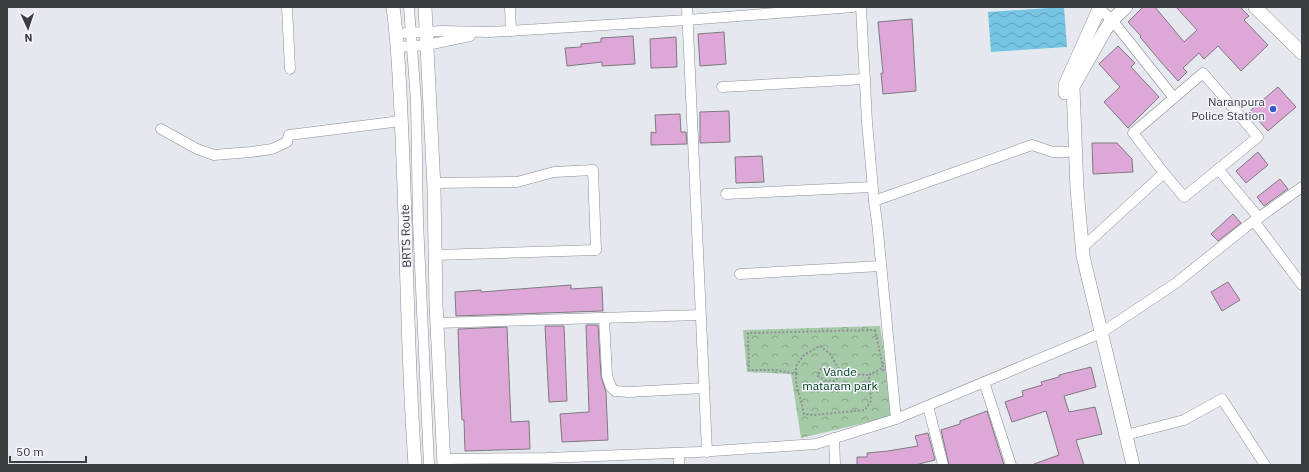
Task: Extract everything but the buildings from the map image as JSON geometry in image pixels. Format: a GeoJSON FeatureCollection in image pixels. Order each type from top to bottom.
{"type":"FeatureCollection","features":[{"type":"Feature","properties":{"kind":"main road"},"geometry":{"type":"LineString","coordinates":[[393,7],[398,47],[407,313],[415,465]]}},
{"type":"Feature","properties":{"kind":"main road"},"geometry":{"type":"LineString","coordinates":[[425,7],[444,462]]}},
{"type":"Feature","properties":{"kind":"main road"},"geometry":{"type":"LineString","coordinates":[[1124,465],[1083,256],[1077,190],[1073,87],[1104,32],[1112,20],[1126,7]]}},
{"type":"Feature","properties":{"kind":"main road"},"geometry":{"type":"LineString","coordinates":[[1255,7],[1302,53]]}},
{"type":"Feature","properties":{"kind":"main road"},"geometry":{"type":"LineString","coordinates":[[1099,8],[1065,85],[1068,190],[1075,257],[1098,334],[1133,465]]}},
{"type":"Feature","properties":{"kind":"street"},"geometry":{"type":"LineString","coordinates":[[287,7],[290,69]]}},
{"type":"Feature","properties":{"kind":"street","name":"BRTS Route"},"geometry":{"type":"LineString","coordinates":[[409,7],[413,46],[418,168],[418,221],[429,465]]}},
{"type":"Feature","properties":{"kind":"street"},"geometry":{"type":"LineString","coordinates":[[510,7],[511,31]]}},
{"type":"Feature","properties":{"kind":"street"},"geometry":{"type":"LineString","coordinates":[[687,7],[706,452]]}},
{"type":"Feature","properties":{"kind":"street"},"geometry":{"type":"LineString","coordinates":[[396,33],[426,31],[511,31],[687,20],[854,7]]}},
{"type":"Feature","properties":{"kind":"street"},"geometry":{"type":"LineString","coordinates":[[861,7],[872,187],[877,222],[896,419]]}},
{"type":"Feature","properties":{"kind":"street"},"geometry":{"type":"LineString","coordinates":[[1099,8],[1112,20],[1174,98]]}},
{"type":"Feature","properties":{"kind":"street"},"geometry":{"type":"LineString","coordinates":[[398,47],[427,45],[490,32]]}},
{"type":"Feature","properties":{"kind":"street"},"geometry":{"type":"LineString","coordinates":[[1203,73],[1258,137],[1184,197],[1133,133],[1174,98],[1203,73]]}},
{"type":"Feature","properties":{"kind":"street"},"geometry":{"type":"LineString","coordinates":[[722,87],[865,79]]}},
{"type":"Feature","properties":{"kind":"street"},"geometry":{"type":"LineString","coordinates":[[161,129],[197,149],[214,154],[272,149],[287,142],[290,135],[401,121]]}},
{"type":"Feature","properties":{"kind":"street"},"geometry":{"type":"LineString","coordinates":[[874,201],[1032,145],[1053,152],[1067,152]]}},
{"type":"Feature","properties":{"kind":"street"},"geometry":{"type":"LineString","coordinates":[[1218,169],[1257,219],[1302,285]]}},
{"type":"Feature","properties":{"kind":"street"},"geometry":{"type":"LineString","coordinates":[[433,183],[517,182],[554,172],[593,170],[596,250],[435,255]]}},
{"type":"Feature","properties":{"kind":"street"},"geometry":{"type":"LineString","coordinates":[[1083,247],[1164,173]]}},
{"type":"Feature","properties":{"kind":"street"},"geometry":{"type":"LineString","coordinates":[[726,194],[872,187]]}},
{"type":"Feature","properties":{"kind":"street"},"geometry":{"type":"LineString","coordinates":[[444,462],[608,460],[679,453],[816,444],[896,419],[1098,334],[1176,284],[1257,219],[1302,187]]}},
{"type":"Feature","properties":{"kind":"street"},"geometry":{"type":"LineString","coordinates":[[740,274],[881,266]]}},
{"type":"Feature","properties":{"kind":"street"},"geometry":{"type":"LineString","coordinates":[[437,323],[700,315]]}},
{"type":"Feature","properties":{"kind":"street"},"geometry":{"type":"LineString","coordinates":[[604,318],[607,376],[610,387],[615,391],[629,392],[704,388]]}},
{"type":"Feature","properties":{"kind":"street"},"geometry":{"type":"LineString","coordinates":[[984,382],[1011,465]]}},
{"type":"Feature","properties":{"kind":"street"},"geometry":{"type":"LineString","coordinates":[[1126,435],[1184,420],[1222,399],[1265,465]]}},
{"type":"Feature","properties":{"kind":"street"},"geometry":{"type":"LineString","coordinates":[[928,406],[943,465]]}},
{"type":"Feature","properties":{"kind":"street"},"geometry":{"type":"LineString","coordinates":[[834,438],[835,465]]}},
{"type":"Feature","properties":{"kind":"street"},"geometry":{"type":"LineString","coordinates":[[679,453],[679,465]]}},
{"type":"Feature","properties":{"kind":"path"},"geometry":{"type":"LineString","coordinates":[[796,374],[776,370],[749,370],[748,333],[875,330],[884,372],[882,368],[869,375],[843,374],[834,381],[826,380],[818,376],[821,368],[840,371],[830,354],[820,346],[804,355],[796,366],[796,374],[796,381],[802,399],[804,414],[814,416],[865,410],[871,401],[869,375]]}},
{"type":"Feature","properties":{"kind":"green space","name":"Vande mataram park"},"geometry":{"type":"Polygon","coordinates":[[[880,326],[894,416],[801,438],[791,374],[747,372],[743,330],[880,326]]]}},
{"type":"Feature","properties":{"kind":"water"},"geometry":{"type":"Polygon","coordinates":[[[1064,7],[1067,47],[991,52],[988,12],[1064,7]]]}},
{"type":"Feature","properties":{"kind":"place","name":"Naranpura Police Station"},"geometry":{"type":"Point","coordinates":[1273,109]}}]}
